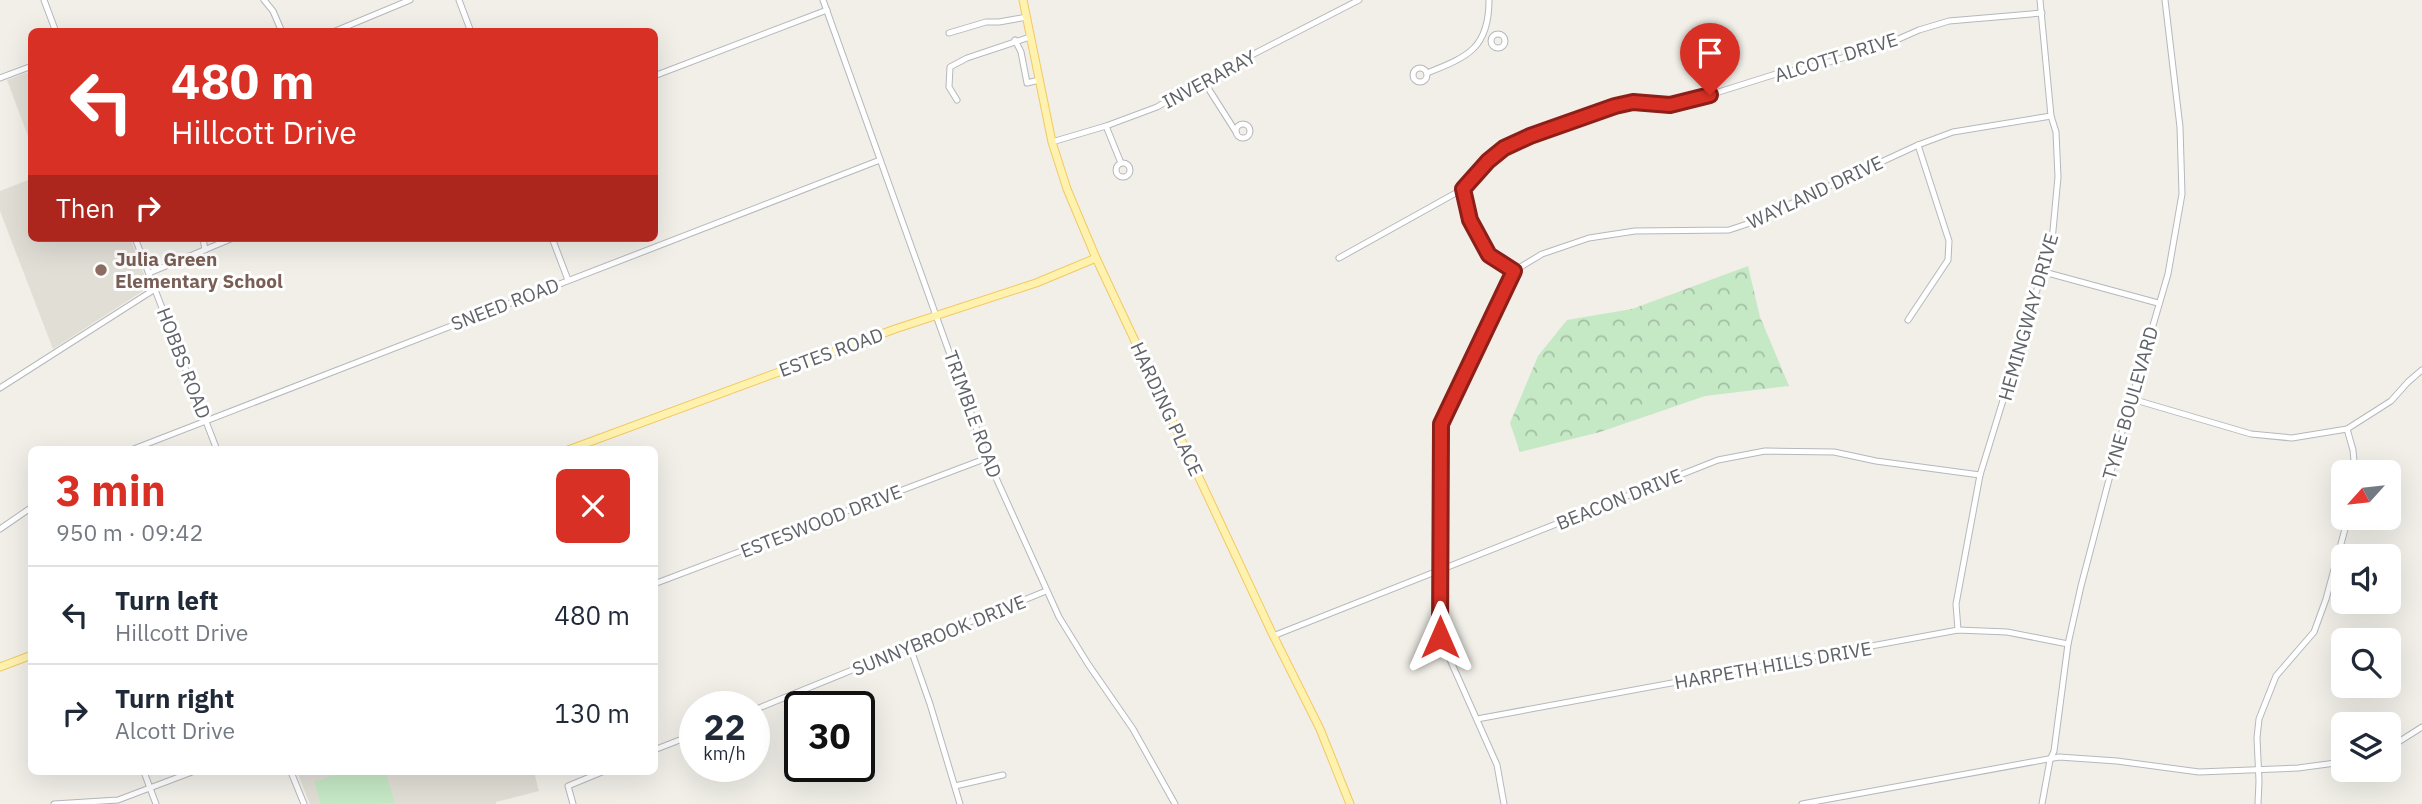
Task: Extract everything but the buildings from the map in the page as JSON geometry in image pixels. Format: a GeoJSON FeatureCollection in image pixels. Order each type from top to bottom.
{"type":"FeatureCollection","features":[{"type":"Feature","properties":{"kind":"main road","name":"HARDING PLACE"},"geometry":{"type":"LineString","coordinates":[[1023,0],[1052,142],[1067,189],[1096,258],[1273,636],[1320,728],[1350,804]]}},
{"type":"Feature","properties":{"kind":"main road","name":"ESTES ROAD"},"geometry":{"type":"LineString","coordinates":[[579,446],[937,315],[1036,283],[1096,258]]}},
{"type":"Feature","properties":{"kind":"main road"},"geometry":{"type":"LineString","coordinates":[[0,667],[28,656]]}},
{"type":"Feature","properties":{"kind":"street"},"geometry":{"type":"LineString","coordinates":[[44,0],[54,28]]}},
{"type":"Feature","properties":{"kind":"street"},"geometry":{"type":"LineString","coordinates":[[264,0],[280,28]]}},
{"type":"Feature","properties":{"kind":"street"},"geometry":{"type":"LineString","coordinates":[[343,28],[410,0]]}},
{"type":"Feature","properties":{"kind":"street"},"geometry":{"type":"LineString","coordinates":[[460,0],[470,28]]}},
{"type":"Feature","properties":{"kind":"street","name":"TRIMBLE ROAD"},"geometry":{"type":"LineString","coordinates":[[823,0],[987,458],[1046,591],[1088,664],[1133,729],[1175,804]]}},
{"type":"Feature","properties":{"kind":"street","name":"INVERARAY"},"geometry":{"type":"LineString","coordinates":[[1052,142],[1157,107],[1203,80],[1359,0]]}},
{"type":"Feature","properties":{"kind":"street"},"geometry":{"type":"LineString","coordinates":[[1427,73],[1477,47],[1489,13],[1489,0]]}},
{"type":"Feature","properties":{"kind":"street","name":"HEMINGWAY DRIVE"},"geometry":{"type":"LineString","coordinates":[[1958,630],[1956,604],[1980,475],[2052,241],[2057,202],[2057,141],[2051,116],[2040,0]]}},
{"type":"Feature","properties":{"kind":"street","name":"TYNE BOULEVARD"},"geometry":{"type":"LineString","coordinates":[[2042,804],[2054,751],[2068,644],[2096,525],[2168,274],[2182,194],[2180,125],[2165,0]]}},
{"type":"Feature","properties":{"kind":"street"},"geometry":{"type":"LineString","coordinates":[[658,74],[827,10]]}},
{"type":"Feature","properties":{"kind":"street","name":"ALCOTT DRIVE"},"geometry":{"type":"LineString","coordinates":[[1339,258],[1463,189],[1488,161],[1508,145],[1615,106],[1633,102],[1670,105],[1687,102],[1779,73],[1810,68],[1885,45],[1919,30],[1949,21],[2042,12]]}},
{"type":"Feature","properties":{"kind":"street"},"geometry":{"type":"LineString","coordinates":[[949,33],[986,22],[1027,17]]}},
{"type":"Feature","properties":{"kind":"street"},"geometry":{"type":"LineString","coordinates":[[1483,34],[1491,38]]}},
{"type":"Feature","properties":{"kind":"street"},"geometry":{"type":"LineString","coordinates":[[957,100],[949,87],[950,67],[1015,40],[1030,37]]}},
{"type":"Feature","properties":{"kind":"street"},"geometry":{"type":"LineString","coordinates":[[1015,40],[1021,52],[1027,83],[1039,80]]}},
{"type":"Feature","properties":{"kind":"street"},"geometry":{"type":"LineString","coordinates":[[0,78],[28,68]]}},
{"type":"Feature","properties":{"kind":"street"},"geometry":{"type":"LineString","coordinates":[[1203,80],[1236,132]]}},
{"type":"Feature","properties":{"kind":"street","name":"WAYLAND DRIVE"},"geometry":{"type":"LineString","coordinates":[[1514,271],[1542,254],[1589,238],[1635,231],[1729,230],[1918,145],[1954,132],[2051,116]]}},
{"type":"Feature","properties":{"kind":"street"},"geometry":{"type":"LineString","coordinates":[[1106,126],[1121,163]]}},
{"type":"Feature","properties":{"kind":"street"},"geometry":{"type":"LineString","coordinates":[[1908,320],[1948,260],[1949,241],[1918,145]]}},
{"type":"Feature","properties":{"kind":"street","name":"SNEED ROAD"},"geometry":{"type":"LineString","coordinates":[[141,446],[880,160]]}},
{"type":"Feature","properties":{"kind":"street"},"geometry":{"type":"LineString","coordinates":[[1463,189],[1470,220],[1489,255],[1514,271],[1441,424],[1440,637],[1497,765],[1504,804]]}},
{"type":"Feature","properties":{"kind":"street","name":"HOBBS ROAD"},"geometry":{"type":"LineString","coordinates":[[137,242],[216,446]]}},
{"type":"Feature","properties":{"kind":"street"},"geometry":{"type":"LineString","coordinates":[[204,242],[205,250]]}},
{"type":"Feature","properties":{"kind":"street"},"geometry":{"type":"LineString","coordinates":[[149,273],[224,242]]}},
{"type":"Feature","properties":{"kind":"street"},"geometry":{"type":"LineString","coordinates":[[554,242],[568,280]]}},
{"type":"Feature","properties":{"kind":"street"},"geometry":{"type":"LineString","coordinates":[[2044,272],[2158,303]]}},
{"type":"Feature","properties":{"kind":"street"},"geometry":{"type":"LineString","coordinates":[[0,388],[155,289]]}},
{"type":"Feature","properties":{"kind":"street"},"geometry":{"type":"LineString","coordinates":[[2132,400],[2251,434],[2292,438],[2347,429],[2391,401],[2422,370]]}},
{"type":"Feature","properties":{"kind":"street"},"geometry":{"type":"LineString","coordinates":[[2347,429],[2354,460]]}},
{"type":"Feature","properties":{"kind":"street","name":"BEACON DRIVE"},"geometry":{"type":"LineString","coordinates":[[1273,636],[1718,460],[1765,451],[1833,452],[1876,461],[1980,475]]}},
{"type":"Feature","properties":{"kind":"street","name":"ESTESWOOD DRIVE"},"geometry":{"type":"LineString","coordinates":[[658,582],[987,458]]}},
{"type":"Feature","properties":{"kind":"street"},"geometry":{"type":"LineString","coordinates":[[0,528],[28,510]]}},
{"type":"Feature","properties":{"kind":"street"},"geometry":{"type":"LineString","coordinates":[[2258,804],[2259,719],[2276,676],[2314,632],[2328,595],[2345,530]]}},
{"type":"Feature","properties":{"kind":"street","name":"SUNNYBROOK DRIVE"},"geometry":{"type":"LineString","coordinates":[[770,704],[1046,591]]}},
{"type":"Feature","properties":{"kind":"street","name":"HARPETH HILLS DRIVE"},"geometry":{"type":"LineString","coordinates":[[1477,719],[1958,630],[2007,632],[2068,644]]}},
{"type":"Feature","properties":{"kind":"street"},"geometry":{"type":"LineString","coordinates":[[910,647],[960,804]]}},
{"type":"Feature","properties":{"kind":"street"},"geometry":{"type":"LineString","coordinates":[[2401,740],[2422,727]]}},
{"type":"Feature","properties":{"kind":"street"},"geometry":{"type":"LineString","coordinates":[[658,748],[679,740]]}},
{"type":"Feature","properties":{"kind":"street"},"geometry":{"type":"LineString","coordinates":[[1802,804],[2059,757],[2117,761],[2199,772],[2331,763]]}},
{"type":"Feature","properties":{"kind":"street"},"geometry":{"type":"LineString","coordinates":[[145,775],[156,804]]}},
{"type":"Feature","properties":{"kind":"street"},"geometry":{"type":"LineString","coordinates":[[54,804],[118,800],[185,775]]}},
{"type":"Feature","properties":{"kind":"street"},"geometry":{"type":"LineString","coordinates":[[291,775],[304,804]]}},
{"type":"Feature","properties":{"kind":"street"},"geometry":{"type":"LineString","coordinates":[[573,804],[568,786],[595,775]]}},
{"type":"Feature","properties":{"kind":"street"},"geometry":{"type":"LineString","coordinates":[[955,786],[1003,775]]}},
{"type":"Feature","properties":{"kind":"shaded area"},"geometry":{"type":"Polygon","coordinates":[[[28,72],[28,136],[7,80],[28,72]]]}},
{"type":"Feature","properties":{"kind":"shaded area"},"geometry":{"type":"Polygon","coordinates":[[[28,180],[28,242],[132,242],[149,287],[53,349],[0,211],[0,191],[28,180]]]}},
{"type":"Feature","properties":{"kind":"shaded area"},"geometry":{"type":"Polygon","coordinates":[[[298,775],[535,775],[539,791],[496,804],[310,804],[298,775]]]}},
{"type":"Feature","properties":{"kind":"green space"},"geometry":{"type":"Polygon","coordinates":[[[1748,266],[1760,317],[1789,386],[1705,396],[1600,432],[1520,452],[1510,423],[1538,356],[1567,320],[1632,309],[1748,266]]]}},
{"type":"Feature","properties":{"kind":"green space"},"geometry":{"type":"Polygon","coordinates":[[[336,775],[386,775],[395,803],[321,804],[314,782],[336,775]]]}},
{"type":"Feature","properties":{"kind":"place","name":"Julia Green Elementary School"},"geometry":{"type":"Point","coordinates":[101,270]}},
{"type":"Feature","properties":{"kind":"route"},"geometry":{"type":"LineString","coordinates":[[1440,637],[1441,424],[1514,271],[1489,255],[1470,220],[1463,189],[1488,161],[1504,148],[1530,136],[1615,106],[1633,102],[1670,105],[1710,95]]}}]}
